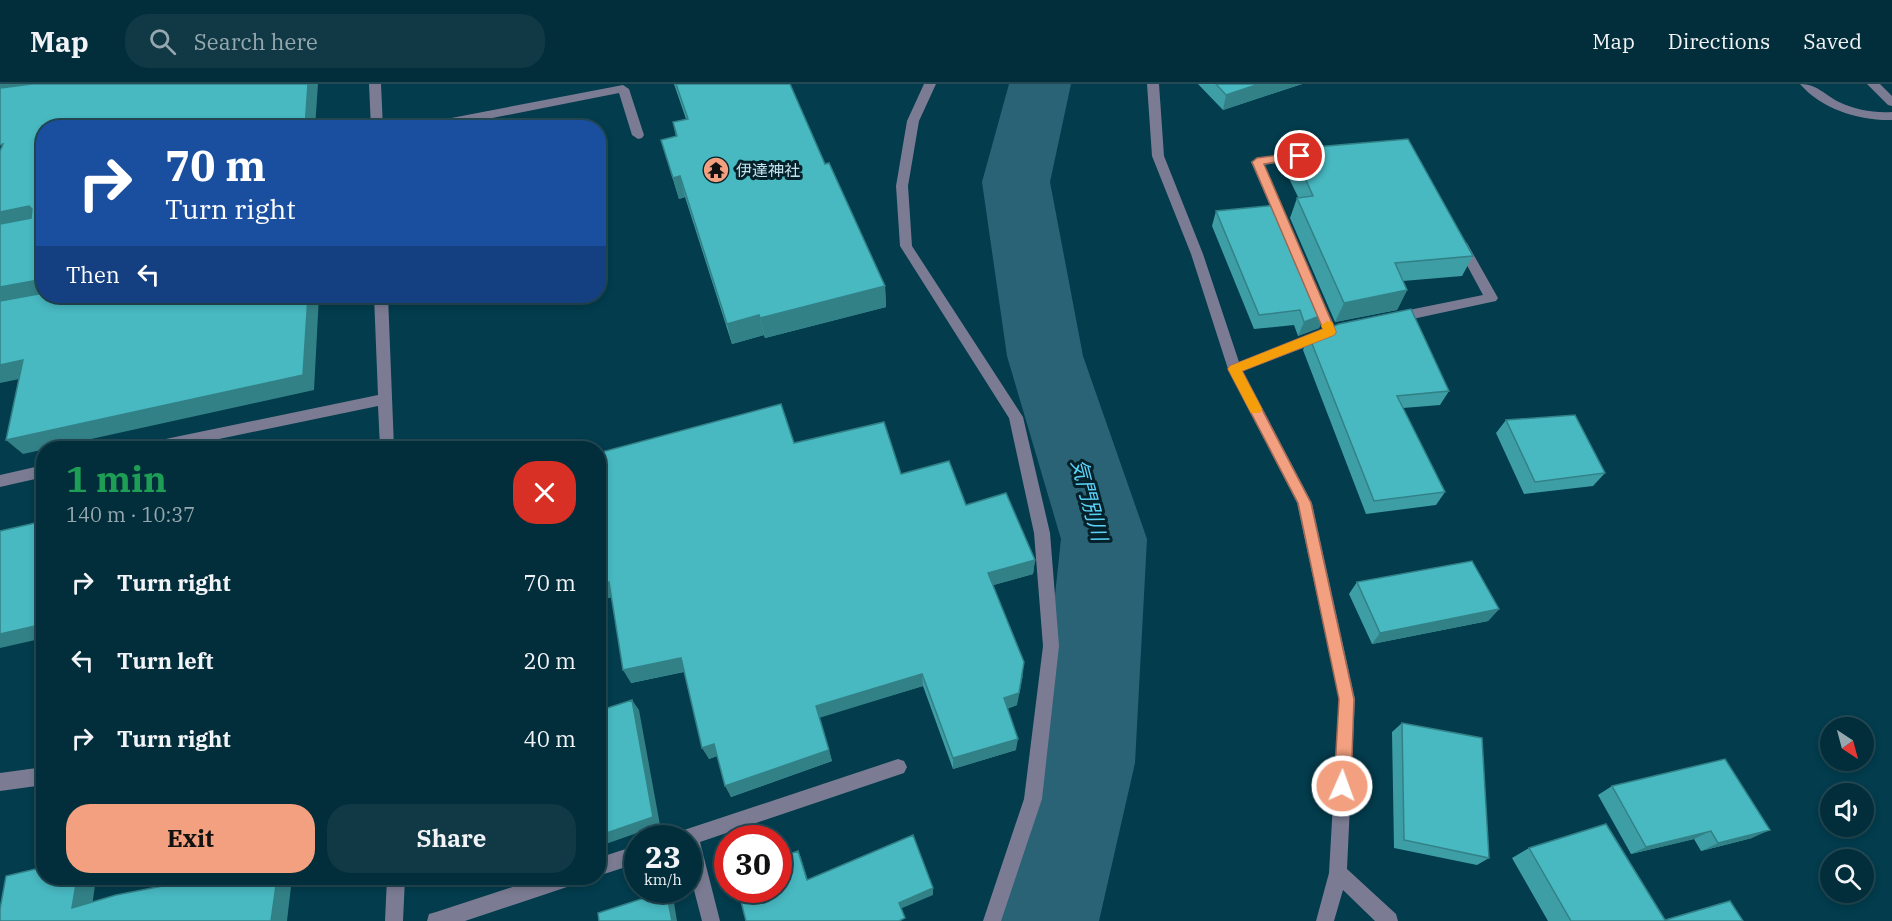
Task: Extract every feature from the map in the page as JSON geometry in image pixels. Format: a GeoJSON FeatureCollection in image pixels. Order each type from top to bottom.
{"type":"FeatureCollection","features":[{"type":"Feature","properties":{"kind":"street"},"geometry":{"type":"LineString","coordinates":[[375,84],[377,120]]}},
{"type":"Feature","properties":{"kind":"street"},"geometry":{"type":"LineString","coordinates":[[930,84],[912,121],[902,186],[906,246],[1016,417],[1043,544],[1051,646],[1033,799],[992,921]]}},
{"type":"Feature","properties":{"kind":"street"},"geometry":{"type":"LineString","coordinates":[[1153,84],[1158,156],[1197,254],[1235,369],[1305,503],[1347,699],[1338,873],[1325,921]]}},
{"type":"Feature","properties":{"kind":"street"},"geometry":{"type":"LineString","coordinates":[[1806,84],[1826,98],[1852,111],[1880,117],[1892,116]]}},
{"type":"Feature","properties":{"kind":"street"},"geometry":{"type":"LineString","coordinates":[[1873,84],[1892,102]]}},
{"type":"Feature","properties":{"kind":"street"},"geometry":{"type":"LineString","coordinates":[[461,120],[622,89],[638,135]]}},
{"type":"Feature","properties":{"kind":"street"},"geometry":{"type":"LineString","coordinates":[[1289,236],[1257,162],[1315,154]]}},
{"type":"Feature","properties":{"kind":"street"},"geometry":{"type":"LineString","coordinates":[[1376,322],[1491,298],[1458,236]]}},
{"type":"Feature","properties":{"kind":"street"},"geometry":{"type":"LineString","coordinates":[[1235,369],[1336,330],[1312,289]]}},
{"type":"Feature","properties":{"kind":"street"},"geometry":{"type":"LineString","coordinates":[[381,303],[387,441]]}},
{"type":"Feature","properties":{"kind":"street"},"geometry":{"type":"LineString","coordinates":[[184,441],[384,399]]}},
{"type":"Feature","properties":{"kind":"street"},"geometry":{"type":"LineString","coordinates":[[0,481],[36,473]]}},
{"type":"Feature","properties":{"kind":"street"},"geometry":{"type":"LineString","coordinates":[[702,832],[898,767]]}},
{"type":"Feature","properties":{"kind":"street"},"geometry":{"type":"LineString","coordinates":[[0,782],[36,777]]}},
{"type":"Feature","properties":{"kind":"street"},"geometry":{"type":"LineString","coordinates":[[606,864],[624,859]]}},
{"type":"Feature","properties":{"kind":"street"},"geometry":{"type":"LineString","coordinates":[[1338,873],[1389,921]]}},
{"type":"Feature","properties":{"kind":"street"},"geometry":{"type":"LineString","coordinates":[[394,921],[396,885]]}},
{"type":"Feature","properties":{"kind":"street"},"geometry":{"type":"LineString","coordinates":[[436,921],[546,885]]}},
{"type":"Feature","properties":{"kind":"street"},"geometry":{"type":"LineString","coordinates":[[702,890],[711,921]]}},
{"type":"Feature","properties":{"kind":"building"},"geometry":{"type":"Polygon","coordinates":[[[32,84],[308,84],[306,120],[36,120],[36,280],[0,287],[0,224],[31,218],[32,209],[29,206],[0,212],[0,151],[3,144],[0,145],[0,88],[32,84]]]}},
{"type":"Feature","properties":{"kind":"building"},"geometry":{"type":"Polygon","coordinates":[[[676,84],[790,84],[825,164],[829,163],[885,286],[760,318],[759,315],[727,324],[680,176],[673,178],[661,140],[677,136],[673,122],[688,119],[676,84]]]}},
{"type":"Feature","properties":{"kind":"building"},"geometry":{"type":"Polygon","coordinates":[[[1216,84],[1259,84],[1226,95],[1216,84]]]}},
{"type":"Feature","properties":{"kind":"building"},"geometry":{"type":"Polygon","coordinates":[[[1408,139],[1473,256],[1395,263],[1407,290],[1344,303],[1297,198],[1313,196],[1292,149],[1408,139]]]}},
{"type":"Feature","properties":{"kind":"building"},"geometry":{"type":"Polygon","coordinates":[[[1278,205],[1325,314],[1304,322],[1300,310],[1259,315],[1216,211],[1278,205]]]}},
{"type":"Feature","properties":{"kind":"building"},"geometry":{"type":"Polygon","coordinates":[[[36,294],[36,303],[308,303],[303,375],[6,440],[23,360],[0,365],[0,301],[36,294]]]}},
{"type":"Feature","properties":{"kind":"building"},"geometry":{"type":"Polygon","coordinates":[[[1411,309],[1449,391],[1397,396],[1445,492],[1374,501],[1309,336],[1339,324],[1411,309]]]}},
{"type":"Feature","properties":{"kind":"building"},"geometry":{"type":"Polygon","coordinates":[[[781,404],[794,443],[884,422],[901,474],[949,461],[966,505],[1006,493],[1035,560],[988,573],[1024,662],[1019,693],[1004,698],[1018,739],[953,758],[922,674],[816,706],[829,750],[725,786],[714,744],[702,748],[681,658],[623,670],[609,582],[606,583],[606,451],[781,404]]]}},
{"type":"Feature","properties":{"kind":"building"},"geometry":{"type":"Polygon","coordinates":[[[1575,415],[1605,473],[1535,482],[1506,420],[1575,415]]]}},
{"type":"Feature","properties":{"kind":"building"},"geometry":{"type":"Polygon","coordinates":[[[36,523],[36,626],[0,634],[0,531],[36,523]]]}},
{"type":"Feature","properties":{"kind":"building"},"geometry":{"type":"Polygon","coordinates":[[[1472,561],[1499,609],[1380,633],[1357,582],[1472,561]]]}},
{"type":"Feature","properties":{"kind":"building"},"geometry":{"type":"Polygon","coordinates":[[[632,700],[653,817],[624,825],[624,827],[606,833],[606,708],[632,700]]]}},
{"type":"Feature","properties":{"kind":"building"},"geometry":{"type":"Polygon","coordinates":[[[1402,723],[1482,738],[1489,858],[1404,840],[1402,723]]]}},
{"type":"Feature","properties":{"kind":"building"},"geometry":{"type":"Polygon","coordinates":[[[1725,759],[1770,830],[1718,843],[1711,831],[1646,847],[1612,786],[1725,759]]]}},
{"type":"Feature","properties":{"kind":"building"},"geometry":{"type":"Polygon","coordinates":[[[1606,824],[1665,920],[1730,901],[1743,921],[1571,921],[1529,848],[1606,824]]]}},
{"type":"Feature","properties":{"kind":"building"},"geometry":{"type":"Polygon","coordinates":[[[913,835],[933,888],[899,903],[905,918],[899,921],[746,921],[741,903],[792,903],[792,853],[798,851],[807,880],[913,835]]]}},
{"type":"Feature","properties":{"kind":"building"},"geometry":{"type":"Polygon","coordinates":[[[36,869],[36,885],[76,885],[72,908],[116,895],[168,885],[276,885],[271,921],[0,921],[6,876],[36,869]]]}},
{"type":"Feature","properties":{"kind":"building"},"geometry":{"type":"Polygon","coordinates":[[[629,903],[668,903],[672,921],[599,921],[598,913],[629,903]]]}},
{"type":"Feature","properties":{"kind":"waterway","name":"気門別川"},"geometry":{"type":"LineString","coordinates":[[1040,84],[1016,182],[1045,356],[1104,539],[1086,763],[1046,921]]}},
{"type":"Feature","properties":{"kind":"slow traffic"},"geometry":{"type":"LineString","coordinates":[[1256,409],[1235,369],[1330,332],[1327,326]]}},
{"type":"Feature","properties":{"kind":"place","name":"伊達神社"},"geometry":{"type":"Point","coordinates":[716,170]}},
{"type":"Feature","properties":{"kind":"route"},"geometry":{"type":"LineString","coordinates":[[1300,156],[1257,162],[1330,332],[1235,369],[1305,503],[1347,699],[1342,786]]}}]}
